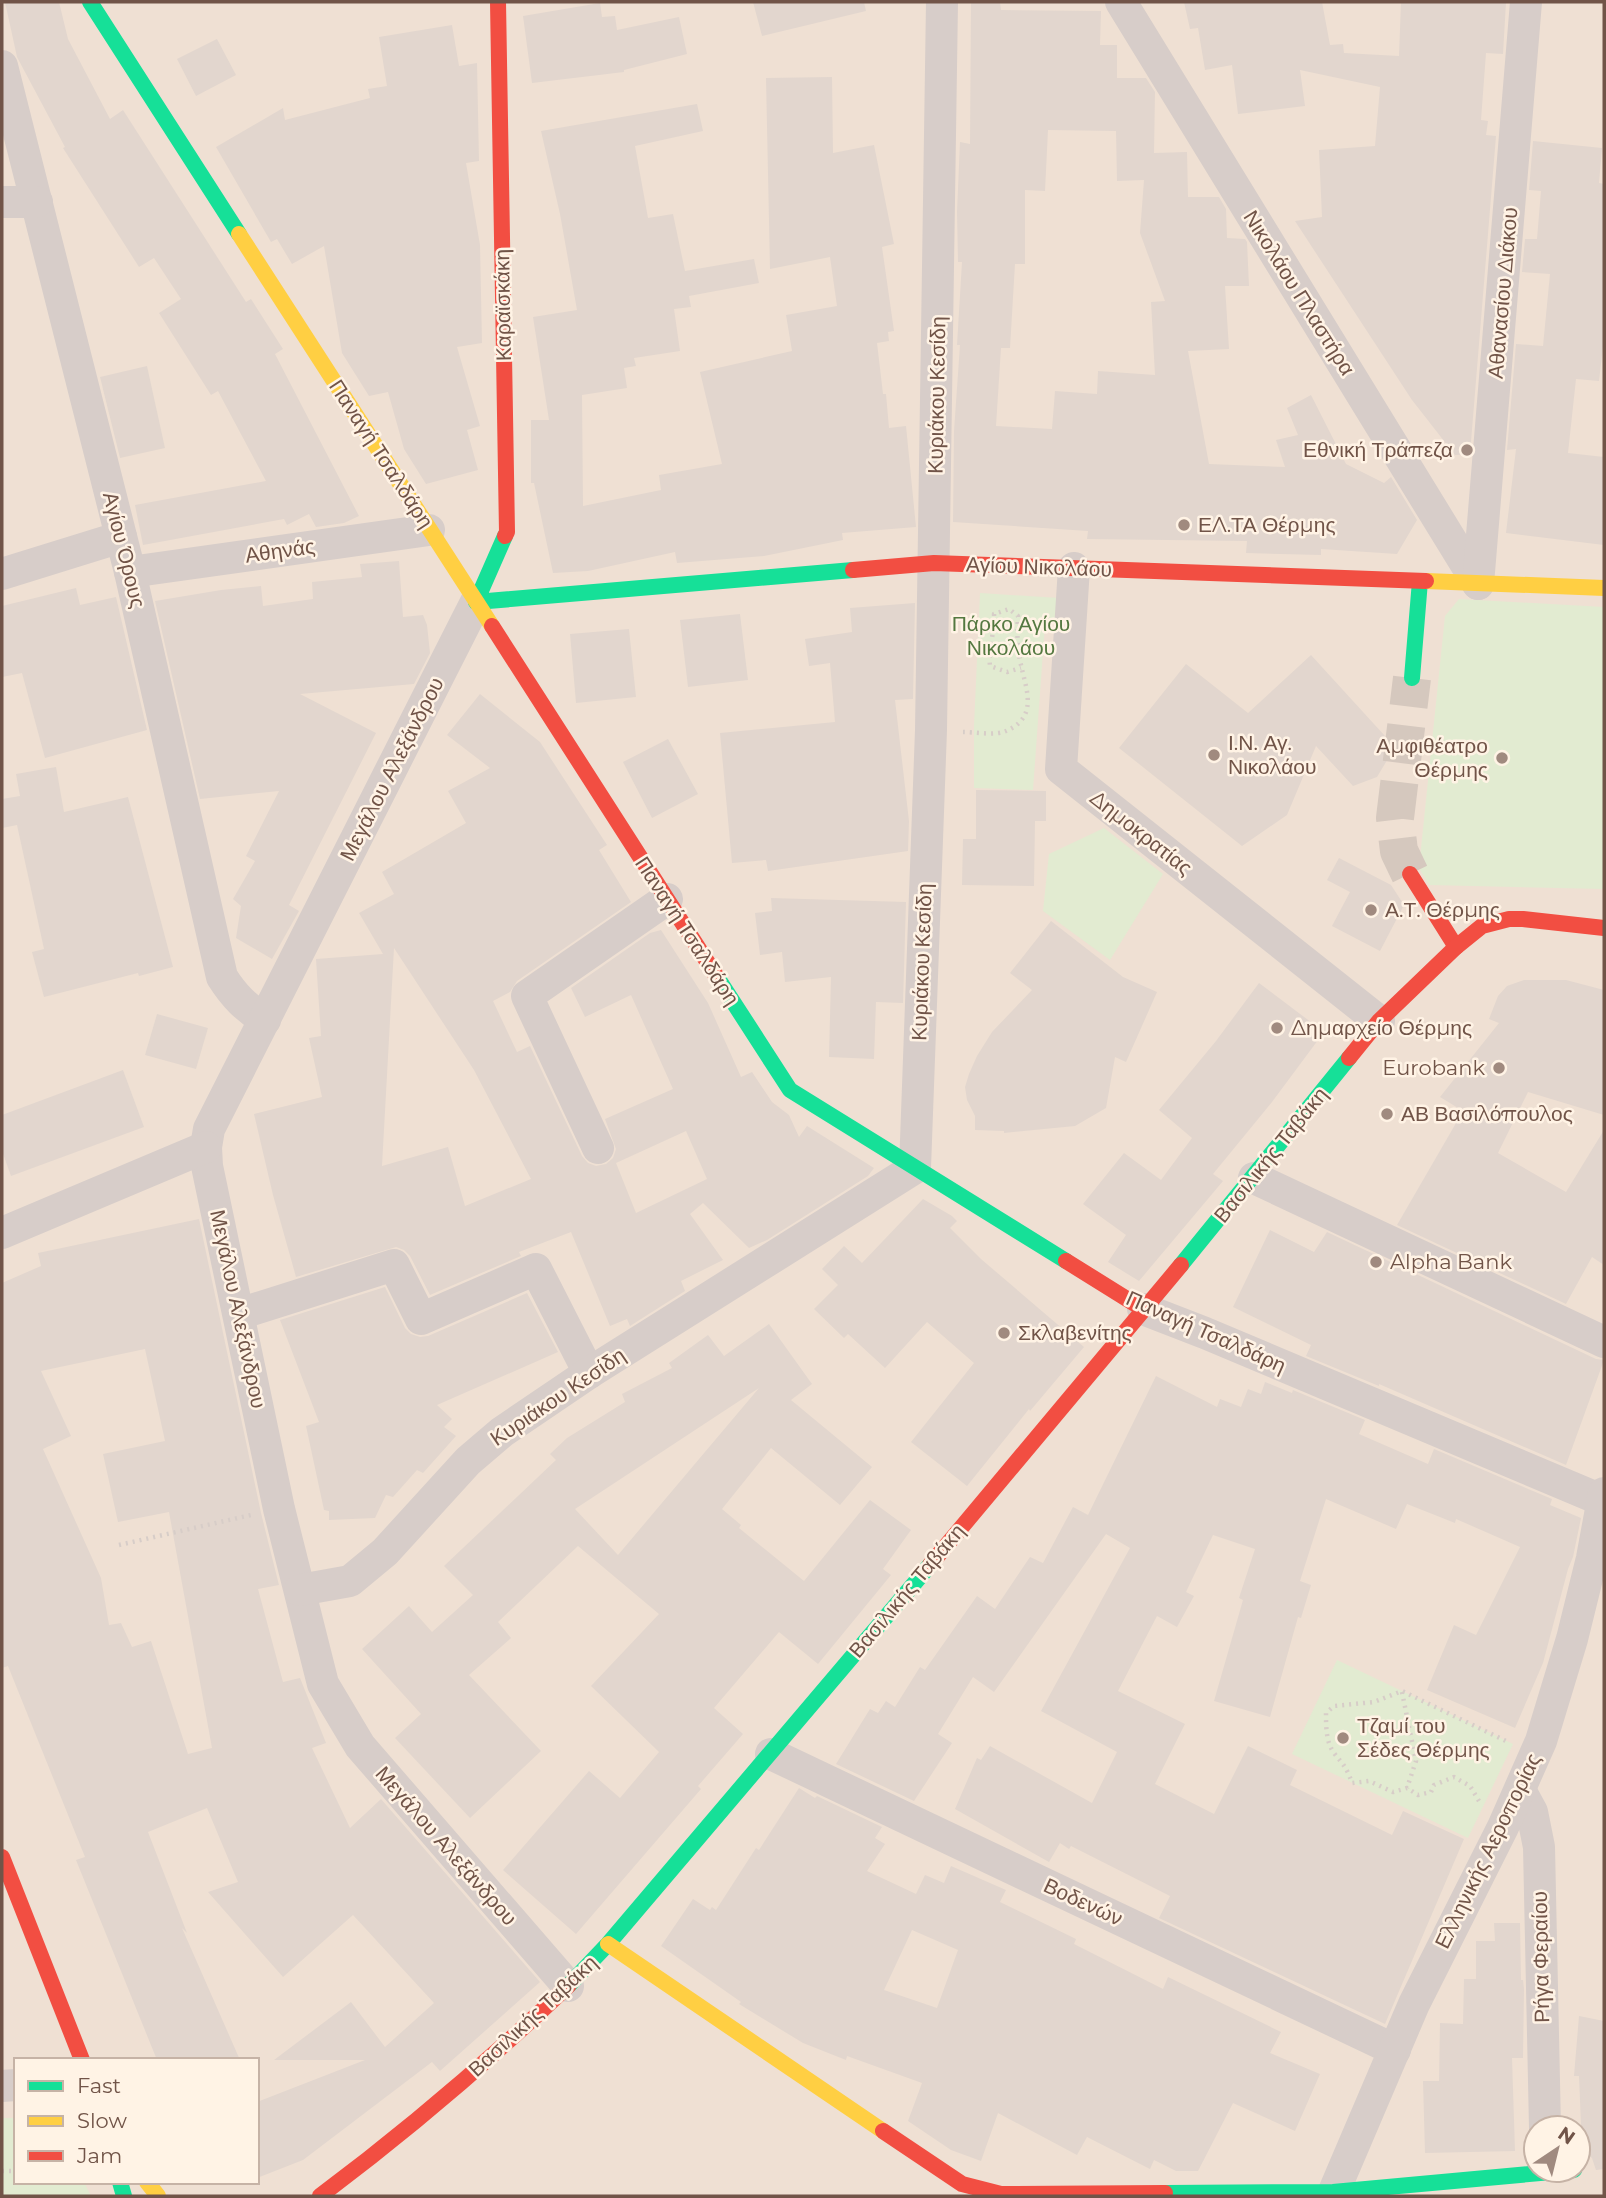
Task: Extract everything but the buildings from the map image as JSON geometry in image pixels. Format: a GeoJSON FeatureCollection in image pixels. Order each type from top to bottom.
{"type":"FeatureCollection","features":[{"type":"Feature","properties":{"kind":"street","name":"Παναγή Τσαλδάρη"},"geometry":{"type":"LineString","coordinates":[[90,2],[790,1090],[1143,1309],[1604,1498]]}},
{"type":"Feature","properties":{"kind":"street","name":"Καραϊσκάκη"},"geometry":{"type":"LineString","coordinates":[[476,602],[507,532],[498,2]]}},
{"type":"Feature","properties":{"kind":"street","name":"Κυριάκου Κεσίδη"},"geometry":{"type":"LineString","coordinates":[[300,1590],[351,1581],[385,1552],[468,1461],[495,1438],[589,1373],[915,1168],[931,730],[942,2]]}},
{"type":"Feature","properties":{"kind":"street","name":"Νικολάου Πλαστήρα"},"geometry":{"type":"LineString","coordinates":[[1121,2],[1478,583]]}},
{"type":"Feature","properties":{"kind":"street","name":"Αθανασίου Διάκου"},"geometry":{"type":"LineString","coordinates":[[1478,583],[1526,2]]}},
{"type":"Feature","properties":{"kind":"street","name":"Αγίου Όρους"},"geometry":{"type":"LineString","coordinates":[[2,65],[130,572],[222,977],[234,996],[247,1009],[265,1020]]}},
{"type":"Feature","properties":{"kind":"street"},"geometry":{"type":"LineString","coordinates":[[2,202],[37,202]]}},
{"type":"Feature","properties":{"kind":"street","name":"Αθηνάς"},"geometry":{"type":"LineString","coordinates":[[130,572],[429,530]]}},
{"type":"Feature","properties":{"kind":"street"},"geometry":{"type":"LineString","coordinates":[[2,574],[121,537]]}},
{"type":"Feature","properties":{"kind":"street","name":"Αγίου Νικολάου"},"geometry":{"type":"LineString","coordinates":[[476,602],[934,563],[1604,588]]}},
{"type":"Feature","properties":{"kind":"street","name":"Δημοκρατίας"},"geometry":{"type":"LineString","coordinates":[[1074,568],[1061,769],[1379,1021]]}},
{"type":"Feature","properties":{"kind":"street"},"geometry":{"type":"LineString","coordinates":[[1412,678],[1420,581]]}},
{"type":"Feature","properties":{"kind":"street","name":"Μεγάλου Αλεξάνδρου"},"geometry":{"type":"LineString","coordinates":[[476,602],[209,1129],[207,1166],[279,1509],[323,1684],[360,1746],[568,1986]]}},
{"type":"Feature","properties":{"kind":"street"},"geometry":{"type":"LineString","coordinates":[[1410,874],[1456,947]]}},
{"type":"Feature","properties":{"kind":"street"},"geometry":{"type":"LineString","coordinates":[[598,1148],[527,996],[667,899]]}},
{"type":"Feature","properties":{"kind":"street","name":"Βασιλικής Ταβάκη"},"geometry":{"type":"LineString","coordinates":[[320,2196],[464,2081],[568,1986],[608,1944],[771,1754],[1254,1178],[1379,1021],[1456,947],[1482,926],[1509,919],[1604,928]]}},
{"type":"Feature","properties":{"kind":"street"},"geometry":{"type":"LineString","coordinates":[[2,1233],[206,1147]]}},
{"type":"Feature","properties":{"kind":"street"},"geometry":{"type":"LineString","coordinates":[[1254,1178],[1604,1342]]}},
{"type":"Feature","properties":{"kind":"street"},"geometry":{"type":"LineString","coordinates":[[239,1314],[394,1265],[421,1319],[536,1269],[589,1373]]}},
{"type":"Feature","properties":{"kind":"street","name":"Ελληνικής Αεροπορίας"},"geometry":{"type":"LineString","coordinates":[[1333,2194],[1446,1938],[1503,1827],[1541,1741],[1572,1639],[1604,1498]]}},
{"type":"Feature","properties":{"kind":"street","name":"Βοδενών"},"geometry":{"type":"LineString","coordinates":[[771,1754],[1395,2050]]}},
{"type":"Feature","properties":{"kind":"street","name":"Ρήγα Φεραίου"},"geometry":{"type":"LineString","coordinates":[[1520,1790],[1532,1812],[1539,1847],[1545,2114]]}},
{"type":"Feature","properties":{"kind":"street"},"geometry":{"type":"LineString","coordinates":[[2,1857],[81,2058]]}},
{"type":"Feature","properties":{"kind":"street"},"geometry":{"type":"LineString","coordinates":[[608,1944],[962,2184],[1001,2194],[1333,2194],[1522,2175]]}},
{"type":"Feature","properties":{"kind":"path"},"geometry":{"type":"LineString","coordinates":[[959,732],[1005,732],[1022,719],[1029,701],[1027,682],[1021,668],[1018,616],[1009,609],[993,614],[995,629],[988,650],[990,666],[1007,672],[1021,668]]}},
{"type":"Feature","properties":{"kind":"path"},"geometry":{"type":"LineString","coordinates":[[119,1545],[279,1509]]}},
{"type":"Feature","properties":{"kind":"path"},"geometry":{"type":"LineString","coordinates":[[1503,1827],[1482,1808],[1470,1786],[1454,1777],[1434,1785],[1431,1792],[1418,1795],[1407,1788],[1393,1792],[1369,1781],[1352,1783],[1346,1765],[1333,1752],[1326,1733],[1326,1713],[1334,1706],[1374,1702],[1402,1691],[1513,1744],[1520,1790]]}},
{"type":"Feature","properties":{"kind":"path"},"geometry":{"type":"LineString","coordinates":[[1402,1691],[1416,1761],[1407,1788]]}},
{"type":"Feature","properties":{"kind":"shaded area"},"geometry":{"type":"Polygon","coordinates":[[[2,2],[1604,2],[1604,2196],[2,2196],[2,2]]]}},
{"type":"Feature","properties":{"kind":"green space","name":"Πάρκο Αγίου Νικολάου"},"geometry":{"type":"Polygon","coordinates":[[[980,593],[1060,598],[1059,624],[1045,624],[1033,790],[974,788],[980,593]]]}},
{"type":"Feature","properties":{"kind":"green space"},"geometry":{"type":"Polygon","coordinates":[[[1459,599],[1604,607],[1604,889],[1429,885],[1419,868],[1445,616],[1459,599]]]}},
{"type":"Feature","properties":{"kind":"green space"},"geometry":{"type":"Polygon","coordinates":[[[1104,828],[1163,874],[1110,960],[1043,911],[1049,854],[1104,828]]]}},
{"type":"Feature","properties":{"kind":"green space"},"geometry":{"type":"Polygon","coordinates":[[[1337,1660],[1513,1744],[1468,1838],[1292,1754],[1337,1660]]]}},
{"type":"Feature","properties":{"kind":"green space"},"geometry":{"type":"Polygon","coordinates":[[[2,2118],[14,2118],[14,2184],[85,2184],[91,2196],[2,2196],[2,2118]]]}},
{"type":"Feature","properties":{"kind":"tunnel"},"geometry":{"type":"LineString","coordinates":[[1410,874],[1399,851],[1395,818],[1412,678]]}},
{"type":"Feature","properties":{"kind":"traffic: fast"},"geometry":{"type":"LineString","coordinates":[[90,2],[239,234]]}},
{"type":"Feature","properties":{"kind":"traffic: fast"},"geometry":{"type":"LineString","coordinates":[[505,536],[476,602],[853,570]]}},
{"type":"Feature","properties":{"kind":"traffic: fast"},"geometry":{"type":"LineString","coordinates":[[1412,678],[1420,581]]}},
{"type":"Feature","properties":{"kind":"traffic: fast"},"geometry":{"type":"LineString","coordinates":[[717,977],[790,1090],[1066,1261]]}},
{"type":"Feature","properties":{"kind":"traffic: fast"},"geometry":{"type":"LineString","coordinates":[[1181,1265],[1349,1058]]}},
{"type":"Feature","properties":{"kind":"traffic: fast"},"geometry":{"type":"LineString","coordinates":[[569,1985],[608,1944],[930,1565]]}},
{"type":"Feature","properties":{"kind":"traffic: fast"},"geometry":{"type":"LineString","coordinates":[[1165,2193],[1333,2192],[1522,2175]]}},
{"type":"Feature","properties":{"kind":"traffic: fast"},"geometry":{"type":"LineString","coordinates":[[121,2184],[124,2196]]}},
{"type":"Feature","properties":{"kind":"traffic: slow"},"geometry":{"type":"LineString","coordinates":[[239,234],[492,626]]}},
{"type":"Feature","properties":{"kind":"traffic: slow"},"geometry":{"type":"LineString","coordinates":[[1426,581],[1604,588]]}},
{"type":"Feature","properties":{"kind":"traffic: slow"},"geometry":{"type":"LineString","coordinates":[[608,1944],[883,2131]]}},
{"type":"Feature","properties":{"kind":"traffic: slow"},"geometry":{"type":"LineString","coordinates":[[149,2184],[158,2196]]}},
{"type":"Feature","properties":{"kind":"traffic: jam"},"geometry":{"type":"LineString","coordinates":[[498,2],[505,536]]}},
{"type":"Feature","properties":{"kind":"traffic: jam"},"geometry":{"type":"LineString","coordinates":[[853,570],[934,563],[1426,581]]}},
{"type":"Feature","properties":{"kind":"traffic: jam"},"geometry":{"type":"LineString","coordinates":[[492,626],[717,977]]}},
{"type":"Feature","properties":{"kind":"traffic: jam"},"geometry":{"type":"LineString","coordinates":[[1410,874],[1456,947]]}},
{"type":"Feature","properties":{"kind":"traffic: jam"},"geometry":{"type":"LineString","coordinates":[[1349,1058],[1379,1021],[1456,947],[1482,926],[1509,919],[1523,919],[1604,928]]}},
{"type":"Feature","properties":{"kind":"traffic: jam"},"geometry":{"type":"LineString","coordinates":[[1066,1261],[1143,1309]]}},
{"type":"Feature","properties":{"kind":"traffic: jam"},"geometry":{"type":"LineString","coordinates":[[930,1565],[1181,1265]]}},
{"type":"Feature","properties":{"kind":"traffic: jam"},"geometry":{"type":"LineString","coordinates":[[2,1857],[81,2058]]}},
{"type":"Feature","properties":{"kind":"traffic: jam"},"geometry":{"type":"LineString","coordinates":[[320,2196],[448,2094],[569,1985]]}},
{"type":"Feature","properties":{"kind":"traffic: jam"},"geometry":{"type":"LineString","coordinates":[[883,2131],[962,2184],[1001,2194],[1165,2193]]}},
{"type":"Feature","properties":{"kind":"place","name":"Εθνική Τράπεζα"},"geometry":{"type":"Point","coordinates":[1467,450]}},
{"type":"Feature","properties":{"kind":"place","name":"ΕΛ.ΤΑ Θέρμης"},"geometry":{"type":"Point","coordinates":[1184,525]}},
{"type":"Feature","properties":{"kind":"place","name":"Ι.Ν. Αγ. Νικολάου"},"geometry":{"type":"Point","coordinates":[1214,755]}},
{"type":"Feature","properties":{"kind":"place","name":"Αμφιθέατρο Θέρμης"},"geometry":{"type":"Point","coordinates":[1502,758]}},
{"type":"Feature","properties":{"kind":"place","name":"Α.Τ. Θέρμης"},"geometry":{"type":"Point","coordinates":[1371,910]}},
{"type":"Feature","properties":{"kind":"place","name":"Δημαρχείο Θέρμης"},"geometry":{"type":"Point","coordinates":[1277,1028]}},
{"type":"Feature","properties":{"kind":"place","name":"Eurobank"},"geometry":{"type":"Point","coordinates":[1499,1068]}},
{"type":"Feature","properties":{"kind":"place","name":"ΑΒ Βασιλόπουλος"},"geometry":{"type":"Point","coordinates":[1387,1114]}},
{"type":"Feature","properties":{"kind":"place","name":"Alpha Bank"},"geometry":{"type":"Point","coordinates":[1376,1262]}},
{"type":"Feature","properties":{"kind":"place","name":"Σκλαβενίτης"},"geometry":{"type":"Point","coordinates":[1004,1333]}},
{"type":"Feature","properties":{"kind":"place","name":"Τζαμί του Σέδες Θέρμης"},"geometry":{"type":"Point","coordinates":[1343,1738]}}]}
